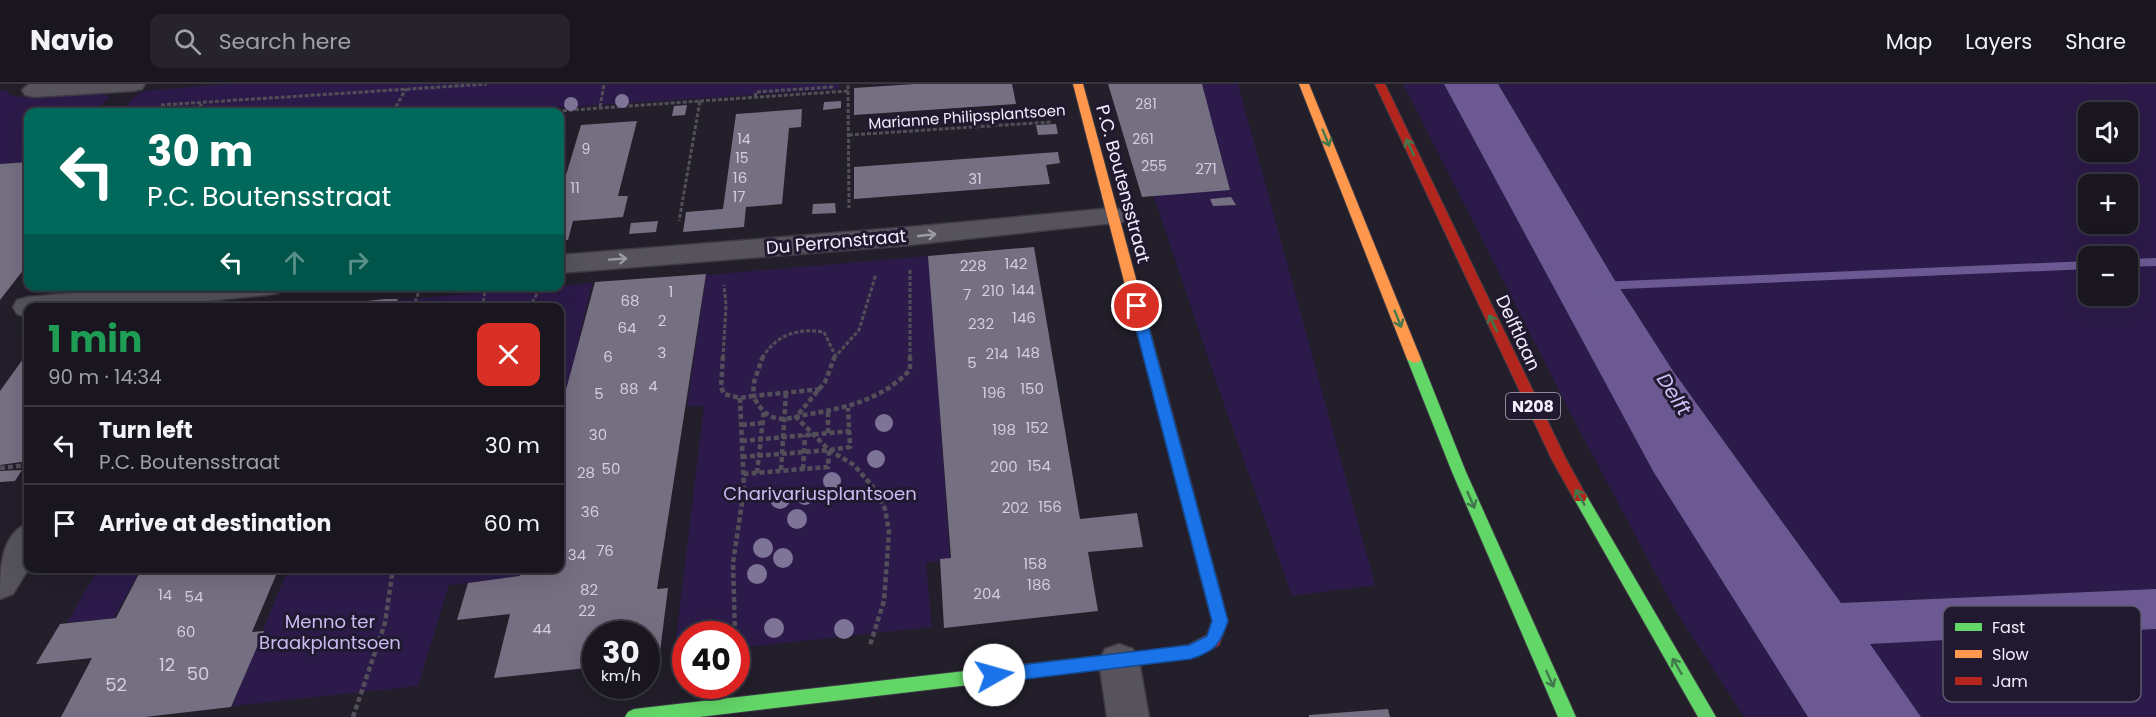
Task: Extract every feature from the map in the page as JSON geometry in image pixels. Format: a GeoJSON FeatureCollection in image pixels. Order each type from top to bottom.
{"type":"FeatureCollection","features":[{"type":"Feature","properties":{"kind":"main road","name":"P.C. Boutensstraat"},"geometry":{"type":"LineString","coordinates":[[1078,84],[1220,621],[1213,640],[1191,652],[1119,661]]}},
{"type":"Feature","properties":{"kind":"main road"},"geometry":{"type":"LineString","coordinates":[[1304,84],[1459,472],[1567,717]]}},
{"type":"Feature","properties":{"kind":"main road","name":"Delftlaan"},"geometry":{"type":"LineString","coordinates":[[1380,84],[1558,460],[1707,717]]}},
{"type":"Feature","properties":{"kind":"main road"},"geometry":{"type":"LineString","coordinates":[[634,717],[1119,661]]}},
{"type":"Feature","properties":{"kind":"street"},"geometry":{"type":"LineString","coordinates":[[34,90],[132,84]]}},
{"type":"Feature","properties":{"kind":"street","name":"Du Perronstraat"},"geometry":{"type":"LineString","coordinates":[[564,264],[910,236],[1113,216]]}},
{"type":"Feature","properties":{"kind":"street"},"geometry":{"type":"LineString","coordinates":[[114,303],[179,300],[236,291]]}},
{"type":"Feature","properties":{"kind":"street"},"geometry":{"type":"LineString","coordinates":[[0,583],[24,544]]}},
{"type":"Feature","properties":{"kind":"street"},"geometry":{"type":"LineString","coordinates":[[1119,661],[1128,717]]}},
{"type":"Feature","properties":{"kind":"path"},"geometry":{"type":"LineString","coordinates":[[158,106],[487,84]]}},
{"type":"Feature","properties":{"kind":"path"},"geometry":{"type":"LineString","coordinates":[[600,107],[604,84]]}},
{"type":"Feature","properties":{"kind":"path"},"geometry":{"type":"LineString","coordinates":[[755,97],[756,92],[832,87],[832,84]]}},
{"type":"Feature","properties":{"kind":"path","name":"Marianne Philipsplantsoen"},"geometry":{"type":"LineString","coordinates":[[848,84],[849,241]]}},
{"type":"Feature","properties":{"kind":"path"},"geometry":{"type":"LineString","coordinates":[[395,108],[406,89]]}},
{"type":"Feature","properties":{"kind":"path"},"geometry":{"type":"LineString","coordinates":[[564,110],[848,91]]}},
{"type":"Feature","properties":{"kind":"path"},"geometry":{"type":"LineString","coordinates":[[673,255],[700,101]]}},
{"type":"Feature","properties":{"kind":"path"},"geometry":{"type":"LineString","coordinates":[[199,108],[203,102]]}},
{"type":"Feature","properties":{"kind":"path","name":"Marianne Philipsplantsoen"},"geometry":{"type":"LineString","coordinates":[[849,135],[1088,120]]}},
{"type":"Feature","properties":{"kind":"path"},"geometry":{"type":"LineString","coordinates":[[796,417],[823,389],[833,369],[835,355],[824,332],[805,328],[793,331],[775,342],[758,362],[752,379],[753,396],[764,411],[776,418],[796,417],[848,408],[868,400],[902,380],[910,369],[910,236]]}},
{"type":"Feature","properties":{"kind":"path"},"geometry":{"type":"LineString","coordinates":[[835,355],[847,348],[856,338],[876,273],[871,262],[849,241]]}},
{"type":"Feature","properties":{"kind":"path"},"geometry":{"type":"LineString","coordinates":[[722,251],[721,274],[726,305],[721,387],[724,394],[740,398],[823,389]]}},
{"type":"Feature","properties":{"kind":"path"},"geometry":{"type":"LineString","coordinates":[[781,471],[786,392]]}},
{"type":"Feature","properties":{"kind":"path"},"geometry":{"type":"LineString","coordinates":[[735,621],[734,563],[743,474],[740,398]]}},
{"type":"Feature","properties":{"kind":"path"},"geometry":{"type":"LineString","coordinates":[[742,457],[850,447],[848,408]]}},
{"type":"Feature","properties":{"kind":"path"},"geometry":{"type":"LineString","coordinates":[[757,473],[764,411]]}},
{"type":"Feature","properties":{"kind":"path"},"geometry":{"type":"LineString","coordinates":[[828,412],[828,433]]}},
{"type":"Feature","properties":{"kind":"path"},"geometry":{"type":"LineString","coordinates":[[796,417],[829,450],[854,465],[873,487],[885,509],[889,532],[884,601],[872,645],[863,646]]}},
{"type":"Feature","properties":{"kind":"path"},"geometry":{"type":"LineString","coordinates":[[742,425],[762,423]]}},
{"type":"Feature","properties":{"kind":"path"},"geometry":{"type":"LineString","coordinates":[[742,441],[850,431]]}},
{"type":"Feature","properties":{"kind":"path"},"geometry":{"type":"LineString","coordinates":[[803,469],[805,435]]}},
{"type":"Feature","properties":{"kind":"path"},"geometry":{"type":"LineString","coordinates":[[743,474],[828,467],[829,450]]}},
{"type":"Feature","properties":{"kind":"path"},"geometry":{"type":"LineString","coordinates":[[0,468],[24,465]]}},
{"type":"Feature","properties":{"kind":"path"},"geometry":{"type":"LineString","coordinates":[[353,717],[385,623],[392,573]]}},
{"type":"Feature","properties":{"kind":"green space"},"geometry":{"type":"Polygon","coordinates":[[[227,84],[839,84],[839,89],[552,108],[124,108],[134,97],[144,91],[227,84]]]}},
{"type":"Feature","properties":{"kind":"green space"},"geometry":{"type":"Polygon","coordinates":[[[1116,84],[1238,84],[1375,585],[1292,596],[1219,390],[1116,84]]]}},
{"type":"Feature","properties":{"kind":"green space"},"geometry":{"type":"Polygon","coordinates":[[[1403,84],[1444,84],[1548,273],[1808,717],[1744,717],[1674,608],[1571,414],[1403,84]]]}},
{"type":"Feature","properties":{"kind":"green space"},"geometry":{"type":"Polygon","coordinates":[[[1498,84],[2156,84],[2156,589],[1841,603],[1673,371],[1614,279],[1498,84]]]}},
{"type":"Feature","properties":{"kind":"green space"},"geometry":{"type":"Polygon","coordinates":[[[5,90],[10,95],[21,97],[99,92],[109,97],[99,108],[24,108],[24,162],[0,164],[0,91],[5,90]]]}},
{"type":"Feature","properties":{"kind":"green space","name":"Charivariusplantsoen"},"geometry":{"type":"Polygon","coordinates":[[[929,256],[950,559],[926,563],[932,627],[750,647],[750,621],[678,621],[704,406],[687,406],[706,275],[929,256]]]}},
{"type":"Feature","properties":{"kind":"green space"},"geometry":{"type":"Polygon","coordinates":[[[592,283],[564,403],[564,303],[397,303],[398,300],[501,291],[564,291],[564,285],[592,283]]]}},
{"type":"Feature","properties":{"kind":"green space"},"geometry":{"type":"Polygon","coordinates":[[[96,573],[139,573],[114,618],[67,623],[96,573]]]}},
{"type":"Feature","properties":{"kind":"green space","name":"Menno ter Braakplantsoen"},"geometry":{"type":"Polygon","coordinates":[[[286,573],[523,573],[522,577],[449,585],[418,686],[232,706],[286,573]]]}},
{"type":"Feature","properties":{"kind":"green space"},"geometry":{"type":"Polygon","coordinates":[[[2156,629],[2156,717],[1921,717],[1869,644],[1943,640],[1943,702],[2141,702],[2141,630],[2156,629]]]}},
{"type":"Feature","properties":{"kind":"water","name":"Delft"},"geometry":{"type":"Polygon","coordinates":[[[1444,84],[1498,84],[1614,279],[1673,371],[1841,603],[2156,589],[2156,629],[2141,630],[2141,606],[1943,606],[1943,640],[1870,644],[1921,717],[1808,717],[1653,471],[1444,84]]]}},
{"type":"Feature","properties":{"kind":"building"},"geometry":{"type":"Polygon","coordinates":[[[915,84],[1012,84],[1016,104],[854,115],[854,88],[915,84]]]}},
{"type":"Feature","properties":{"kind":"building"},"geometry":{"type":"Polygon","coordinates":[[[1108,84],[1202,84],[1230,190],[1142,197],[1108,84]]]}},
{"type":"Feature","properties":{"kind":"building"},"geometry":{"type":"Polygon","coordinates":[[[841,101],[841,108],[823,110],[824,102],[841,101]]]}},
{"type":"Feature","properties":{"kind":"building"},"geometry":{"type":"Polygon","coordinates":[[[687,105],[685,115],[672,116],[674,106],[687,105]]]}},
{"type":"Feature","properties":{"kind":"building"},"geometry":{"type":"Polygon","coordinates":[[[802,109],[801,127],[789,128],[782,204],[746,207],[744,227],[683,232],[686,212],[723,209],[736,114],[802,109]]]}},
{"type":"Feature","properties":{"kind":"building"},"geometry":{"type":"Polygon","coordinates":[[[637,121],[618,196],[628,196],[623,217],[573,221],[568,240],[564,240],[564,182],[581,125],[637,121]]]}},
{"type":"Feature","properties":{"kind":"building"},"geometry":{"type":"Polygon","coordinates":[[[1056,124],[1058,134],[1038,135],[1036,125],[1056,124]]]}},
{"type":"Feature","properties":{"kind":"building"},"geometry":{"type":"Polygon","coordinates":[[[1058,152],[1060,163],[1046,165],[1050,184],[854,199],[854,167],[1058,152]]]}},
{"type":"Feature","properties":{"kind":"building"},"geometry":{"type":"Polygon","coordinates":[[[24,162],[24,269],[0,300],[0,164],[24,162]]]}},
{"type":"Feature","properties":{"kind":"building"},"geometry":{"type":"Polygon","coordinates":[[[1231,197],[1236,205],[1213,206],[1210,199],[1231,197]]]}},
{"type":"Feature","properties":{"kind":"building"},"geometry":{"type":"Polygon","coordinates":[[[835,203],[836,213],[812,214],[813,204],[835,203]]]}},
{"type":"Feature","properties":{"kind":"building"},"geometry":{"type":"Polygon","coordinates":[[[658,221],[656,232],[629,234],[631,223],[658,221]]]}},
{"type":"Feature","properties":{"kind":"building"},"geometry":{"type":"Polygon","coordinates":[[[1034,247],[1080,519],[1137,513],[1143,547],[1088,552],[1098,611],[944,628],[940,559],[951,558],[928,256],[1034,247]]]}},
{"type":"Feature","properties":{"kind":"building"},"geometry":{"type":"Polygon","coordinates":[[[706,274],[657,589],[668,588],[660,652],[660,621],[582,621],[582,669],[494,678],[510,614],[457,620],[468,583],[520,576],[521,573],[564,573],[564,397],[595,282],[706,274]]]}},
{"type":"Feature","properties":{"kind":"building"},"geometry":{"type":"Polygon","coordinates":[[[385,299],[398,299],[396,303],[349,303],[385,299]]]}},
{"type":"Feature","properties":{"kind":"building"},"geometry":{"type":"Polygon","coordinates":[[[24,358],[24,462],[0,465],[0,391],[24,358]]]}},
{"type":"Feature","properties":{"kind":"building"},"geometry":{"type":"Polygon","coordinates":[[[22,470],[15,481],[0,482],[0,471],[22,470]]]}},
{"type":"Feature","properties":{"kind":"building"},"geometry":{"type":"Polygon","coordinates":[[[139,573],[277,573],[252,632],[264,631],[231,707],[145,717],[61,717],[92,658],[36,664],[60,624],[116,618],[139,573]]]}},
{"type":"Feature","properties":{"kind":"building"},"geometry":{"type":"Polygon","coordinates":[[[1388,709],[1390,717],[1309,717],[1309,715],[1388,709]]]}},
{"type":"Feature","properties":{"kind":"waterway"},"geometry":{"type":"LineString","coordinates":[[2138,263],[2156,262]]}},
{"type":"Feature","properties":{"kind":"waterway"},"geometry":{"type":"LineString","coordinates":[[1599,286],[2078,265]]}},
{"type":"Feature","properties":{"kind":"traffic: fast"},"geometry":{"type":"LineString","coordinates":[[1414,359],[1459,472],[1567,717]]}},
{"type":"Feature","properties":{"kind":"traffic: fast"},"geometry":{"type":"LineString","coordinates":[[1580,497],[1707,717]]}},
{"type":"Feature","properties":{"kind":"traffic: fast"},"geometry":{"type":"LineString","coordinates":[[634,717],[1114,661]]}},
{"type":"Feature","properties":{"kind":"traffic: slow"},"geometry":{"type":"LineString","coordinates":[[1078,84],[1157,382]]}},
{"type":"Feature","properties":{"kind":"traffic: slow"},"geometry":{"type":"LineString","coordinates":[[1304,84],[1414,359]]}},
{"type":"Feature","properties":{"kind":"traffic: jam"},"geometry":{"type":"LineString","coordinates":[[1380,84],[1559,460],[1580,497]]}},
{"type":"Feature","properties":{"kind":"traffic: jam"},"geometry":{"type":"LineString","coordinates":[[1114,661],[1191,652],[1213,640],[1220,621],[1157,382]]}},
{"type":"Feature","properties":{"kind":"route"},"geometry":{"type":"LineString","coordinates":[[994,675],[1191,652],[1213,640],[1220,621],[1137,306]]}}]}
